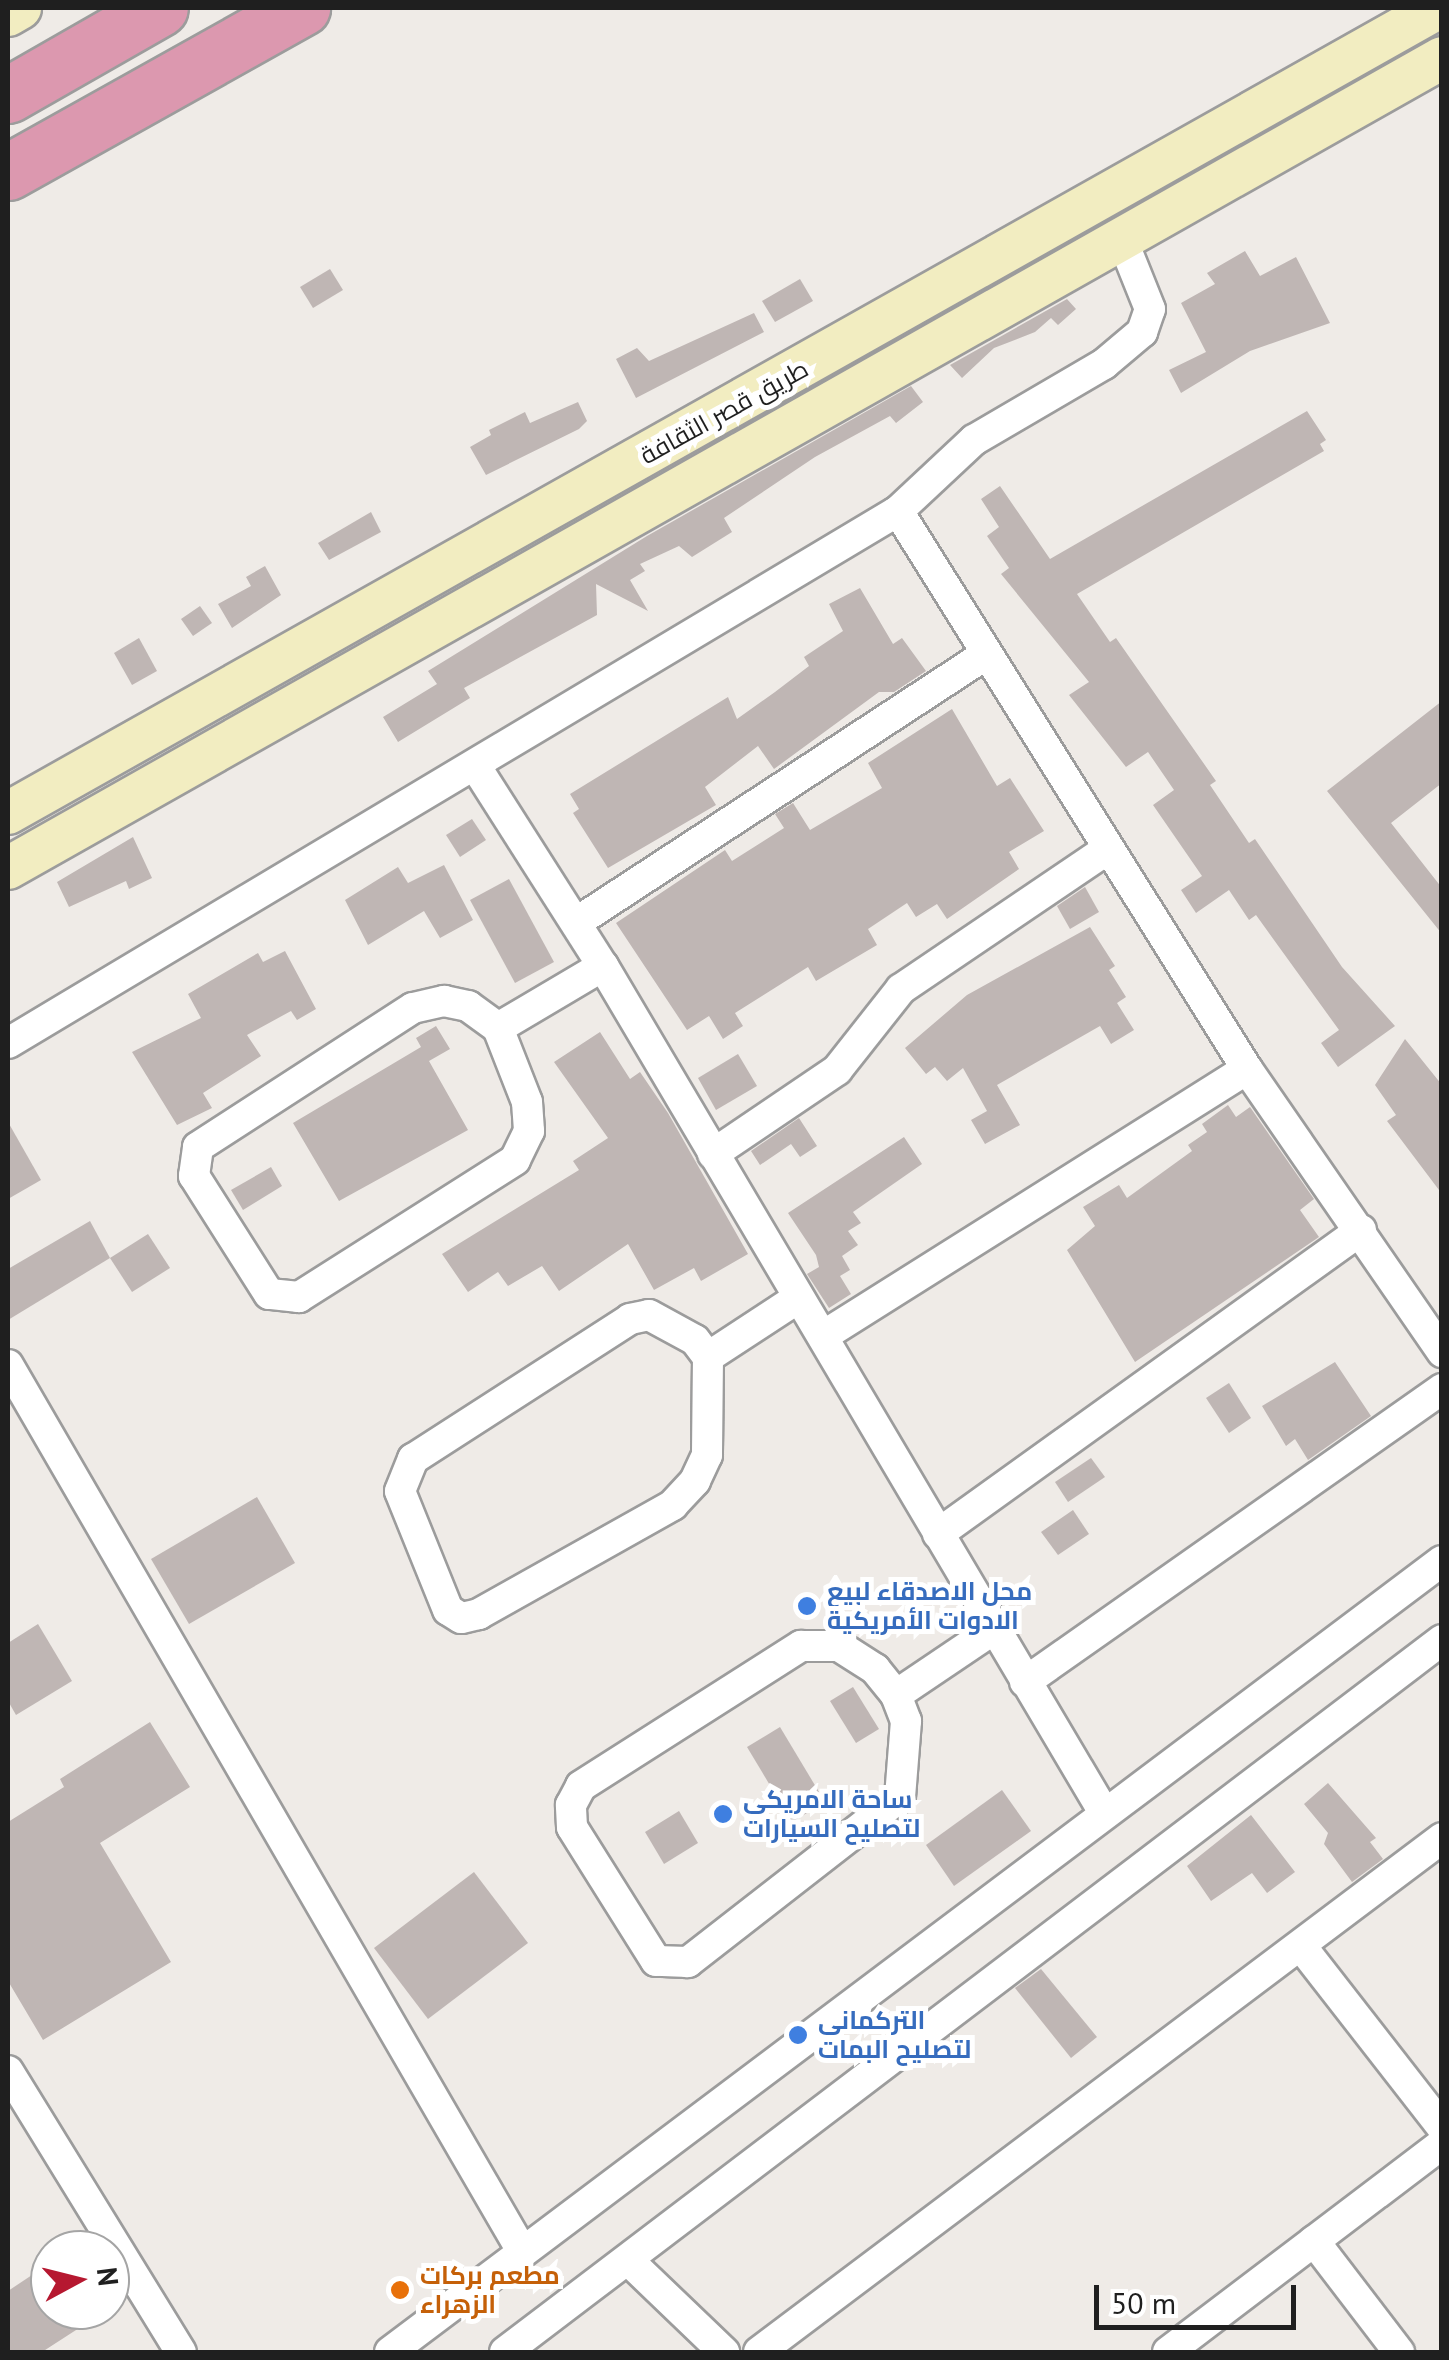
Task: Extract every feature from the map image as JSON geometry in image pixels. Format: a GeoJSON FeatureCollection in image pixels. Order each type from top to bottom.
{"type":"FeatureCollection","features":[{"type":"Feature","properties":{"kind":"highway"},"geometry":{"type":"LineString","coordinates":[[8,95],[160,8]]}},
{"type":"Feature","properties":{"kind":"highway"},"geometry":{"type":"LineString","coordinates":[[8,172],[302,8]]}},
{"type":"Feature","properties":{"kind":"street"},"geometry":{"type":"LineString","coordinates":[[8,15],[20,8]]}},
{"type":"Feature","properties":{"kind":"street","name":"طريق قصر الثقافة"},"geometry":{"type":"LineString","coordinates":[[8,813],[1438,8]]}},
{"type":"Feature","properties":{"kind":"street","name":"طريق قصر الثقافة"},"geometry":{"type":"LineString","coordinates":[[8,868],[1123,242],[1442,58]]}},
{"type":"Feature","properties":{"kind":"street"},"geometry":{"type":"LineString","coordinates":[[8,1044],[898,511],[974,440],[1104,364],[1142,332],[1150,309],[1123,242]]}},
{"type":"Feature","properties":{"kind":"street"},"geometry":{"type":"LineString","coordinates":[[898,511],[984,656],[1247,1068],[1362,1230],[1442,1352]]}},
{"type":"Feature","properties":{"kind":"street"},"geometry":{"type":"LineString","coordinates":[[576,922],[984,656]]}},
{"type":"Feature","properties":{"kind":"street"},"geometry":{"type":"LineString","coordinates":[[476,767],[603,966],[1105,1814]]}},
{"type":"Feature","properties":{"kind":"street"},"geometry":{"type":"LineString","coordinates":[[713,1154],[838,1070],[902,989],[1108,849]]}},
{"type":"Feature","properties":{"kind":"street"},"geometry":{"type":"LineString","coordinates":[[498,1028],[603,966]]}},
{"type":"Feature","properties":{"kind":"street"},"geometry":{"type":"LineString","coordinates":[[444,1002],[468,1006],[498,1028],[528,1102],[529,1131],[516,1160],[299,1297],[269,1294],[194,1176],[198,1148],[414,1008],[444,1002]]}},
{"type":"Feature","properties":{"kind":"street"},"geometry":{"type":"LineString","coordinates":[[824,1336],[1247,1068]]}},
{"type":"Feature","properties":{"kind":"street"},"geometry":{"type":"LineString","coordinates":[[938,1534],[1362,1230]]}},
{"type":"Feature","properties":{"kind":"street"},"geometry":{"type":"LineString","coordinates":[[708,1356],[798,1298]]}},
{"type":"Feature","properties":{"kind":"street"},"geometry":{"type":"LineString","coordinates":[[650,1316],[665,1322],[708,1356],[708,1455],[673,1506],[479,1614],[461,1618],[448,1610],[400,1491],[413,1459],[630,1320],[650,1316]]}},
{"type":"Feature","properties":{"kind":"street"},"geometry":{"type":"LineString","coordinates":[[8,1365],[522,2250]]}},
{"type":"Feature","properties":{"kind":"street"},"geometry":{"type":"LineString","coordinates":[[1024,1682],[1442,1389]]}},
{"type":"Feature","properties":{"kind":"street"},"geometry":{"type":"LineString","coordinates":[[390,2352],[1442,1561]]}},
{"type":"Feature","properties":{"kind":"street"},"geometry":{"type":"LineString","coordinates":[[896,1695],[994,1630]]}},
{"type":"Feature","properties":{"kind":"street"},"geometry":{"type":"LineString","coordinates":[[505,2352],[1442,1640]]}},
{"type":"Feature","properties":{"kind":"street"},"geometry":{"type":"LineString","coordinates":[[801,1646],[839,1646],[875,1668],[896,1695],[906,1721],[900,1797],[688,1962],[656,1961],[572,1827],[571,1805],[580,1786],[801,1646]]}},
{"type":"Feature","properties":{"kind":"street"},"geometry":{"type":"LineString","coordinates":[[759,2352],[1442,1838]]}},
{"type":"Feature","properties":{"kind":"street"},"geometry":{"type":"LineString","coordinates":[[1301,1946],[1442,2127]]}},
{"type":"Feature","properties":{"kind":"street"},"geometry":{"type":"LineString","coordinates":[[8,2071],[180,2352]]}},
{"type":"Feature","properties":{"kind":"street"},"geometry":{"type":"LineString","coordinates":[[1168,2352],[1442,2144]]}},
{"type":"Feature","properties":{"kind":"street"},"geometry":{"type":"LineString","coordinates":[[1314,2241],[1400,2352]]}},
{"type":"Feature","properties":{"kind":"street"},"geometry":{"type":"LineString","coordinates":[[629,2261],[724,2352]]}},
{"type":"Feature","properties":{"kind":"building"},"geometry":{"type":"Polygon","coordinates":[[[1245,251],[1260,276],[1296,257],[1330,323],[1250,351],[1181,393],[1169,370],[1206,352],[1181,303],[1215,284],[1207,273],[1245,251]]]}},
{"type":"Feature","properties":{"kind":"building"},"geometry":{"type":"Polygon","coordinates":[[[330,269],[343,290],[313,308],[300,287],[330,269]]]}},
{"type":"Feature","properties":{"kind":"building"},"geometry":{"type":"Polygon","coordinates":[[[800,279],[813,301],[775,322],[762,301],[800,279]]]}},
{"type":"Feature","properties":{"kind":"building"},"geometry":{"type":"Polygon","coordinates":[[[1067,299],[1076,309],[1058,325],[1051,318],[1035,332],[994,348],[962,378],[950,365],[1067,299]]]}},
{"type":"Feature","properties":{"kind":"building"},"geometry":{"type":"Polygon","coordinates":[[[754,313],[764,332],[636,398],[616,359],[637,348],[649,361],[754,313]]]}},
{"type":"Feature","properties":{"kind":"building"},"geometry":{"type":"Polygon","coordinates":[[[911,386],[923,402],[896,423],[890,416],[815,457],[724,518],[732,532],[692,557],[679,546],[640,564],[645,571],[630,580],[648,611],[596,584],[597,615],[464,688],[470,698],[398,742],[383,717],[437,684],[428,671],[647,536],[911,386]]]}},
{"type":"Feature","properties":{"kind":"building"},"geometry":{"type":"Polygon","coordinates":[[[578,402],[587,421],[579,429],[486,475],[470,447],[491,435],[489,430],[525,412],[530,423],[578,402]]]}},
{"type":"Feature","properties":{"kind":"building"},"geometry":{"type":"Polygon","coordinates":[[[1307,411],[1326,440],[1320,444],[1324,451],[1077,594],[1110,642],[1116,638],[1216,781],[1210,785],[1249,843],[1255,839],[1342,967],[1395,1026],[1338,1067],[1321,1043],[1339,1030],[1256,915],[1249,920],[1229,890],[1196,913],[1181,890],[1202,876],[1153,805],[1174,790],[1148,752],[1126,767],[1069,695],[1089,682],[1001,574],[1009,568],[987,536],[999,527],[981,499],[1000,486],[1050,559],[1307,411]]]}},
{"type":"Feature","properties":{"kind":"building"},"geometry":{"type":"Polygon","coordinates":[[[371,512],[381,532],[329,560],[318,543],[371,512]]]}},
{"type":"Feature","properties":{"kind":"building"},"geometry":{"type":"Polygon","coordinates":[[[265,566],[281,595],[232,628],[218,604],[251,586],[246,577],[265,566]]]}},
{"type":"Feature","properties":{"kind":"building"},"geometry":{"type":"Polygon","coordinates":[[[860,588],[893,644],[902,638],[926,671],[894,692],[879,692],[774,769],[758,746],[705,787],[716,805],[608,868],[573,813],[579,809],[570,794],[728,697],[737,719],[809,666],[804,657],[843,631],[829,604],[860,588]]]}},
{"type":"Feature","properties":{"kind":"building"},"geometry":{"type":"Polygon","coordinates":[[[200,606],[212,623],[193,636],[181,619],[200,606]]]}},
{"type":"Feature","properties":{"kind":"building"},"geometry":{"type":"Polygon","coordinates":[[[139,638],[157,671],[132,685],[114,653],[139,638]]]}},
{"type":"Feature","properties":{"kind":"building"},"geometry":{"type":"Polygon","coordinates":[[[1442,701],[1442,783],[1391,823],[1442,888],[1442,934],[1327,791],[1442,701]]]}},
{"type":"Feature","properties":{"kind":"building"},"geometry":{"type":"Polygon","coordinates":[[[952,709],[997,786],[1010,778],[1044,831],[1009,852],[1019,869],[947,919],[937,904],[916,917],[907,903],[868,929],[877,945],[816,981],[808,967],[735,1013],[743,1026],[723,1039],[709,1016],[687,1030],[616,923],[725,850],[732,861],[784,828],[775,814],[793,803],[810,830],[882,788],[868,763],[952,709]]]}},
{"type":"Feature","properties":{"kind":"building"},"geometry":{"type":"Polygon","coordinates":[[[472,819],[486,840],[460,857],[446,835],[472,819]]]}},
{"type":"Feature","properties":{"kind":"building"},"geometry":{"type":"Polygon","coordinates":[[[133,837],[152,878],[129,889],[126,881],[69,907],[57,882],[133,837]]]}},
{"type":"Feature","properties":{"kind":"building"},"geometry":{"type":"Polygon","coordinates":[[[444,865],[473,920],[440,938],[424,911],[368,945],[345,900],[398,867],[408,883],[444,865]]]}},
{"type":"Feature","properties":{"kind":"building"},"geometry":{"type":"Polygon","coordinates":[[[509,879],[554,962],[515,983],[470,900],[509,879]]]}},
{"type":"Feature","properties":{"kind":"building"},"geometry":{"type":"Polygon","coordinates":[[[1085,887],[1099,912],[1070,929],[1057,906],[1085,887]]]}},
{"type":"Feature","properties":{"kind":"building"},"geometry":{"type":"Polygon","coordinates":[[[1090,927],[1115,966],[1109,970],[1126,997],[1117,1003],[1134,1030],[1111,1044],[1100,1026],[997,1085],[1020,1125],[985,1144],[971,1120],[987,1111],[963,1068],[947,1081],[935,1067],[926,1074],[905,1048],[967,995],[1090,927]]]}},
{"type":"Feature","properties":{"kind":"building"},"geometry":{"type":"Polygon","coordinates":[[[285,951],[316,1009],[297,1020],[291,1011],[247,1035],[261,1056],[203,1093],[212,1108],[177,1125],[132,1052],[201,1018],[188,994],[258,953],[263,962],[285,951]]]}},
{"type":"Feature","properties":{"kind":"building"},"geometry":{"type":"Polygon","coordinates":[[[436,1026],[450,1049],[429,1061],[468,1130],[339,1201],[293,1123],[421,1047],[416,1038],[436,1026]]]}},
{"type":"Feature","properties":{"kind":"building"},"geometry":{"type":"Polygon","coordinates":[[[600,1032],[630,1079],[640,1072],[668,1113],[748,1254],[701,1281],[694,1268],[654,1290],[628,1244],[559,1291],[542,1266],[508,1286],[498,1272],[468,1292],[442,1254],[579,1170],[573,1161],[608,1138],[554,1062],[600,1032]]]}},
{"type":"Feature","properties":{"kind":"building"},"geometry":{"type":"Polygon","coordinates":[[[1405,1039],[1442,1085],[1442,1194],[1387,1121],[1396,1115],[1375,1085],[1405,1039]]]}},
{"type":"Feature","properties":{"kind":"building"},"geometry":{"type":"Polygon","coordinates":[[[738,1054],[757,1086],[716,1110],[698,1078],[738,1054]]]}},
{"type":"Feature","properties":{"kind":"building"},"geometry":{"type":"Polygon","coordinates":[[[1228,1105],[1236,1117],[1250,1107],[1314,1199],[1300,1210],[1319,1237],[1135,1362],[1067,1250],[1095,1226],[1083,1207],[1119,1185],[1127,1198],[1192,1151],[1188,1145],[1207,1132],[1202,1124],[1228,1105]]]}},
{"type":"Feature","properties":{"kind":"building"},"geometry":{"type":"Polygon","coordinates":[[[799,1118],[817,1146],[800,1157],[791,1144],[760,1165],[751,1151],[799,1118]]]}},
{"type":"Feature","properties":{"kind":"building"},"geometry":{"type":"Polygon","coordinates":[[[8,1122],[41,1180],[8,1199],[8,1122]]]}},
{"type":"Feature","properties":{"kind":"building"},"geometry":{"type":"Polygon","coordinates":[[[904,1137],[922,1164],[853,1212],[861,1223],[848,1231],[858,1245],[842,1256],[850,1270],[840,1276],[851,1294],[829,1308],[807,1274],[819,1267],[816,1255],[788,1213],[904,1137]]]}},
{"type":"Feature","properties":{"kind":"building"},"geometry":{"type":"Polygon","coordinates":[[[271,1167],[282,1186],[243,1210],[231,1190],[271,1167]]]}},
{"type":"Feature","properties":{"kind":"building"},"geometry":{"type":"Polygon","coordinates":[[[90,1221],[110,1258],[8,1320],[8,1269],[90,1221]]]}},
{"type":"Feature","properties":{"kind":"building"},"geometry":{"type":"Polygon","coordinates":[[[148,1234],[170,1268],[132,1292],[110,1258],[148,1234]]]}},
{"type":"Feature","properties":{"kind":"building"},"geometry":{"type":"Polygon","coordinates":[[[1335,1362],[1371,1416],[1308,1460],[1295,1439],[1286,1446],[1262,1406],[1335,1362]]]}},
{"type":"Feature","properties":{"kind":"building"},"geometry":{"type":"Polygon","coordinates":[[[1229,1383],[1251,1418],[1229,1433],[1206,1398],[1229,1383]]]}},
{"type":"Feature","properties":{"kind":"building"},"geometry":{"type":"Polygon","coordinates":[[[1091,1458],[1105,1477],[1068,1502],[1055,1482],[1091,1458]]]}},
{"type":"Feature","properties":{"kind":"building"},"geometry":{"type":"Polygon","coordinates":[[[257,1497],[295,1563],[189,1624],[151,1559],[257,1497]]]}},
{"type":"Feature","properties":{"kind":"building"},"geometry":{"type":"Polygon","coordinates":[[[1073,1510],[1089,1534],[1058,1555],[1041,1532],[1073,1510]]]}},
{"type":"Feature","properties":{"kind":"building"},"geometry":{"type":"Polygon","coordinates":[[[38,1624],[72,1681],[16,1715],[8,1701],[8,1643],[38,1624]]]}},
{"type":"Feature","properties":{"kind":"building"},"geometry":{"type":"Polygon","coordinates":[[[853,1687],[879,1729],[856,1743],[830,1701],[853,1687]]]}},
{"type":"Feature","properties":{"kind":"building"},"geometry":{"type":"Polygon","coordinates":[[[150,1722],[190,1787],[100,1843],[171,1962],[43,2040],[8,1981],[8,1822],[64,1787],[60,1779],[150,1722]]]}},
{"type":"Feature","properties":{"kind":"building"},"geometry":{"type":"Polygon","coordinates":[[[780,1727],[825,1802],[792,1822],[747,1747],[780,1727]]]}},
{"type":"Feature","properties":{"kind":"building"},"geometry":{"type":"Polygon","coordinates":[[[1328,1783],[1376,1838],[1370,1842],[1383,1859],[1352,1882],[1324,1844],[1328,1833],[1304,1804],[1328,1783]]]}},
{"type":"Feature","properties":{"kind":"building"},"geometry":{"type":"Polygon","coordinates":[[[1002,1790],[1031,1831],[954,1886],[926,1845],[1002,1790]]]}},
{"type":"Feature","properties":{"kind":"building"},"geometry":{"type":"Polygon","coordinates":[[[679,1811],[698,1843],[664,1864],[645,1832],[679,1811]]]}},
{"type":"Feature","properties":{"kind":"building"},"geometry":{"type":"Polygon","coordinates":[[[1251,1815],[1295,1872],[1267,1893],[1252,1873],[1211,1901],[1187,1866],[1251,1815]]]}},
{"type":"Feature","properties":{"kind":"building"},"geometry":{"type":"Polygon","coordinates":[[[474,1872],[528,1943],[428,2019],[374,1948],[474,1872]]]}},
{"type":"Feature","properties":{"kind":"building"},"geometry":{"type":"Polygon","coordinates":[[[1041,1969],[1097,2037],[1071,2058],[1015,1988],[1041,1969]]]}},
{"type":"Feature","properties":{"kind":"building"},"geometry":{"type":"Polygon","coordinates":[[[30,2276],[30,2330],[76,2330],[42,2352],[8,2352],[8,2291],[30,2276]]]}},
{"type":"Feature","properties":{"kind":"place","name":"محل الاصدقاء لبيع الادوات الأمريكية"},"geometry":{"type":"Point","coordinates":[807,1606]}},
{"type":"Feature","properties":{"kind":"place","name":"ساحة الامريكي لتصليح السيارات"},"geometry":{"type":"Point","coordinates":[723,1814]}},
{"type":"Feature","properties":{"kind":"place","name":"التركماني لتصليح البمات"},"geometry":{"type":"Point","coordinates":[798,2035]}},
{"type":"Feature","properties":{"kind":"place","name":"مطعم بركات الزهراء"},"geometry":{"type":"Point","coordinates":[400,2290]}}]}
